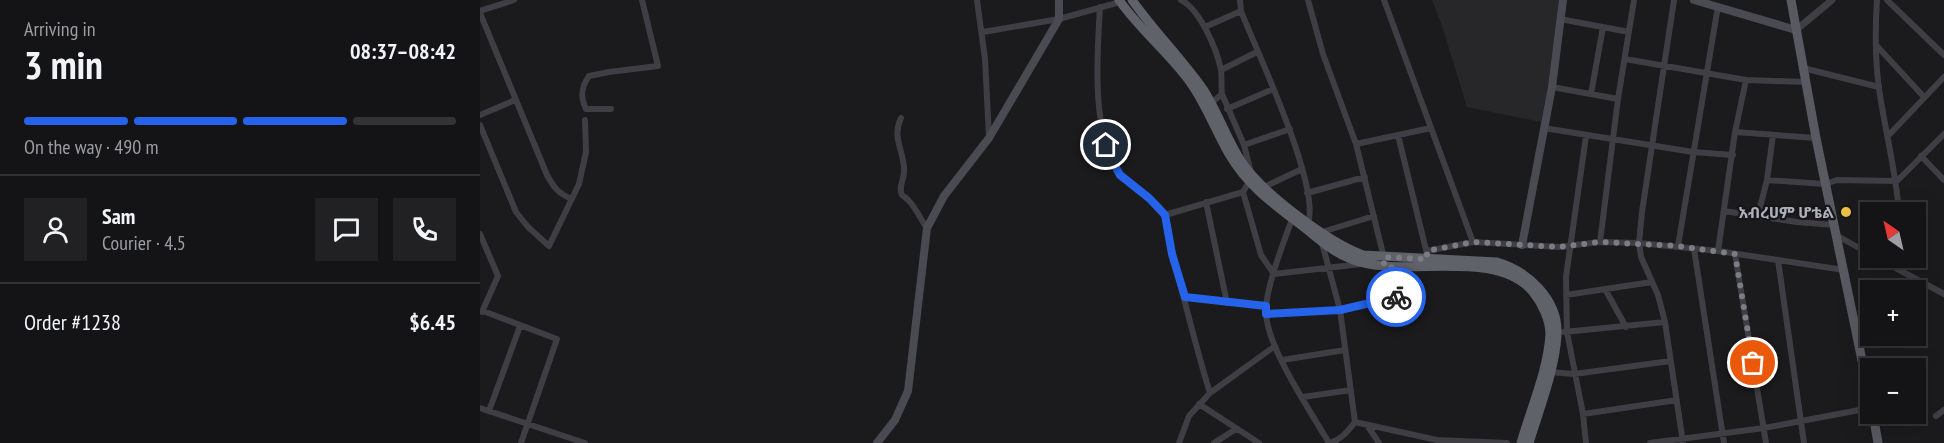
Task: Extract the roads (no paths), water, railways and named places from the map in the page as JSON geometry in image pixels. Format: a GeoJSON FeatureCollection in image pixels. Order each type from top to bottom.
{"type":"FeatureCollection","features":[{"type":"Feature","properties":{"kind":"highway"},"geometry":{"type":"LineString","coordinates":[[1132,0],[1146,21],[1186,66],[1258,193],[1292,219],[1306,225]]}},
{"type":"Feature","properties":{"kind":"highway"},"geometry":{"type":"LineString","coordinates":[[1120,1],[1128,14],[1208,104]]}},
{"type":"Feature","properties":{"kind":"highway"},"geometry":{"type":"LineString","coordinates":[[1250,178],[1264,187],[1342,255],[1364,264],[1427,255],[1497,262],[1523,273],[1533,281],[1546,297],[1556,321],[1558,333],[1550,372],[1529,443]]}},
{"type":"Feature","properties":{"kind":"highway"},"geometry":{"type":"LineString","coordinates":[[1322,237],[1363,255],[1386,262],[1494,269],[1508,274],[1532,291],[1558,333]]}},
{"type":"Feature","properties":{"kind":"highway"},"geometry":{"type":"LineString","coordinates":[[1521,443],[1547,354],[1558,333]]}},
{"type":"Feature","properties":{"kind":"main road"},"geometry":{"type":"LineString","coordinates":[[878,443],[895,420],[908,391],[927,228],[944,196],[989,138],[1059,19],[1059,0]]}},
{"type":"Feature","properties":{"kind":"main road"},"geometry":{"type":"LineString","coordinates":[[1522,245],[1551,87],[1563,0]]}},
{"type":"Feature","properties":{"kind":"main road"},"geometry":{"type":"LineString","coordinates":[[1694,0],[1796,30]]}},
{"type":"Feature","properties":{"kind":"main road"},"geometry":{"type":"LineString","coordinates":[[1791,0],[1825,184],[1862,358]]}},
{"type":"Feature","properties":{"kind":"main road"},"geometry":{"type":"LineString","coordinates":[[1875,424],[1878,443]]}},
{"type":"Feature","properties":{"kind":"street"},"geometry":{"type":"LineString","coordinates":[[514,0],[500,2],[480,12],[515,100],[554,188],[561,195],[572,199]]}},
{"type":"Feature","properties":{"kind":"street"},"geometry":{"type":"LineString","coordinates":[[610,109],[586,109],[582,101],[583,84],[589,76],[658,66],[642,0]]}},
{"type":"Feature","properties":{"kind":"street"},"geometry":{"type":"LineString","coordinates":[[977,0],[983,32],[989,138]]}},
{"type":"Feature","properties":{"kind":"street"},"geometry":{"type":"LineString","coordinates":[[1181,0],[1190,5],[1205,27],[1221,70],[1222,94],[1244,145],[1250,178],[1243,192],[1261,255],[1274,274]]}},
{"type":"Feature","properties":{"kind":"street"},"geometry":{"type":"LineString","coordinates":[[1240,0],[1241,11],[1290,129],[1302,169],[1307,193],[1306,225]]}},
{"type":"Feature","properties":{"kind":"street"},"geometry":{"type":"LineString","coordinates":[[1308,0],[1323,54],[1356,144],[1403,322]]}},
{"type":"Feature","properties":{"kind":"street"},"geometry":{"type":"LineString","coordinates":[[1384,0],[1473,242]]}},
{"type":"Feature","properties":{"kind":"street"},"geometry":{"type":"LineString","coordinates":[[1600,242],[1618,99],[1634,0]]}},
{"type":"Feature","properties":{"kind":"street"},"geometry":{"type":"LineString","coordinates":[[1674,0],[1639,243],[1641,257],[1658,295],[1665,322],[1682,441]]}},
{"type":"Feature","properties":{"kind":"street"},"geometry":{"type":"LineString","coordinates":[[1796,30],[1832,0]]}},
{"type":"Feature","properties":{"kind":"street"},"geometry":{"type":"LineString","coordinates":[[1877,0],[1876,45],[1879,87],[1897,181],[1898,202]]}},
{"type":"Feature","properties":{"kind":"street"},"geometry":{"type":"LineString","coordinates":[[1887,0],[1944,55]]}},
{"type":"Feature","properties":{"kind":"street"},"geometry":{"type":"LineString","coordinates":[[1893,6],[1899,0]]}},
{"type":"Feature","properties":{"kind":"street"},"geometry":{"type":"LineString","coordinates":[[983,32],[1059,19],[1120,1]]}},
{"type":"Feature","properties":{"kind":"street"},"geometry":{"type":"LineString","coordinates":[[1678,246],[1718,6]]}},
{"type":"Feature","properties":{"kind":"street"},"geometry":{"type":"LineString","coordinates":[[1100,7],[1096,67],[1103,133],[1110,157],[1120,175],[1149,198],[1165,215],[1172,254],[1185,297],[1195,345],[1210,393]]}},
{"type":"Feature","properties":{"kind":"street"},"geometry":{"type":"LineString","coordinates":[[1205,27],[1241,11]]}},
{"type":"Feature","properties":{"kind":"street"},"geometry":{"type":"LineString","coordinates":[[1560,19],[1629,32]]}},
{"type":"Feature","properties":{"kind":"street"},"geometry":{"type":"LineString","coordinates":[[1592,94],[1603,27]]}},
{"type":"Feature","properties":{"kind":"street"},"geometry":{"type":"LineString","coordinates":[[1876,45],[1924,96]]}},
{"type":"Feature","properties":{"kind":"street"},"geometry":{"type":"LineString","coordinates":[[1221,70],[1257,52]]}},
{"type":"Feature","properties":{"kind":"street"},"geometry":{"type":"LineString","coordinates":[[1625,59],[1746,80],[1806,82]]}},
{"type":"Feature","properties":{"kind":"street"},"geometry":{"type":"LineString","coordinates":[[1803,68],[1879,87]]}},
{"type":"Feature","properties":{"kind":"street"},"geometry":{"type":"LineString","coordinates":[[1888,136],[1944,77]]}},
{"type":"Feature","properties":{"kind":"street"},"geometry":{"type":"LineString","coordinates":[[1718,251],[1735,132],[1746,80]]}},
{"type":"Feature","properties":{"kind":"street"},"geometry":{"type":"LineString","coordinates":[[1551,87],[1618,99]]}},
{"type":"Feature","properties":{"kind":"street"},"geometry":{"type":"LineString","coordinates":[[1227,109],[1272,88]]}},
{"type":"Feature","properties":{"kind":"street"},"geometry":{"type":"LineString","coordinates":[[1208,104],[1222,94]]}},
{"type":"Feature","properties":{"kind":"street"},"geometry":{"type":"LineString","coordinates":[[480,115],[515,100]]}},
{"type":"Feature","properties":{"kind":"street"},"geometry":{"type":"LineString","coordinates":[[902,118],[897,128],[897,140],[902,152],[904,173],[900,188],[902,195],[909,201],[927,228]]}},
{"type":"Feature","properties":{"kind":"street"},"geometry":{"type":"LineString","coordinates":[[480,125],[516,212],[528,227],[549,246],[579,184],[586,152],[585,120]]}},
{"type":"Feature","properties":{"kind":"street"},"geometry":{"type":"LineString","coordinates":[[1356,144],[1431,128]]}},
{"type":"Feature","properties":{"kind":"street"},"geometry":{"type":"LineString","coordinates":[[1544,128],[1693,152],[1733,155]]}},
{"type":"Feature","properties":{"kind":"street"},"geometry":{"type":"LineString","coordinates":[[1244,145],[1290,129]]}},
{"type":"Feature","properties":{"kind":"street"},"geometry":{"type":"LineString","coordinates":[[1735,132],[1816,138]]}},
{"type":"Feature","properties":{"kind":"street"},"geometry":{"type":"LineString","coordinates":[[1767,180],[1825,184],[1838,180],[1897,181],[1944,134]]}},
{"type":"Feature","properties":{"kind":"street"},"geometry":{"type":"LineString","coordinates":[[1398,135],[1427,255],[1473,242],[1559,247],[1600,242],[1639,243],[1718,251],[1844,270]]}},
{"type":"Feature","properties":{"kind":"street"},"geometry":{"type":"LineString","coordinates":[[1758,215],[1767,180],[1773,135]]}},
{"type":"Feature","properties":{"kind":"street"},"geometry":{"type":"LineString","coordinates":[[1586,136],[1569,245],[1566,295],[1558,333],[1574,374],[1583,414],[1586,443]]}},
{"type":"Feature","properties":{"kind":"street"},"geometry":{"type":"LineString","coordinates":[[1921,156],[1944,180]]}},
{"type":"Feature","properties":{"kind":"street"},"geometry":{"type":"LineString","coordinates":[[1264,187],[1302,169]]}},
{"type":"Feature","properties":{"kind":"street"},"geometry":{"type":"LineString","coordinates":[[1307,193],[1365,177]]}},
{"type":"Feature","properties":{"kind":"street"},"geometry":{"type":"LineString","coordinates":[[1165,215],[1243,192]]}},
{"type":"Feature","properties":{"kind":"street"},"geometry":{"type":"LineString","coordinates":[[1206,202],[1227,303]]}},
{"type":"Feature","properties":{"kind":"street"},"geometry":{"type":"LineString","coordinates":[[1724,211],[1835,230],[1860,247]]}},
{"type":"Feature","properties":{"kind":"street"},"geometry":{"type":"LineString","coordinates":[[1292,219],[1274,274],[1266,314],[1275,346],[1330,443],[1338,440],[1355,422],[1340,310],[1322,237],[1374,216]]}},
{"type":"Feature","properties":{"kind":"street"},"geometry":{"type":"LineString","coordinates":[[480,234],[498,276],[481,314],[557,339],[521,443]]}},
{"type":"Feature","properties":{"kind":"street"},"geometry":{"type":"LineString","coordinates":[[1694,249],[1724,443]]}},
{"type":"Feature","properties":{"kind":"street"},"geometry":{"type":"LineString","coordinates":[[1735,254],[1766,443]]}},
{"type":"Feature","properties":{"kind":"street"},"geometry":{"type":"LineString","coordinates":[[1778,260],[1804,443]]}},
{"type":"Feature","properties":{"kind":"street"},"geometry":{"type":"LineString","coordinates":[[1274,274],[1364,264]]}},
{"type":"Feature","properties":{"kind":"street"},"geometry":{"type":"LineString","coordinates":[[1896,268],[1944,294]]}},
{"type":"Feature","properties":{"kind":"street"},"geometry":{"type":"LineString","coordinates":[[1903,268],[1903,272]]}},
{"type":"Feature","properties":{"kind":"street"},"geometry":{"type":"LineString","coordinates":[[1566,295],[1652,282]]}},
{"type":"Feature","properties":{"kind":"street"},"geometry":{"type":"LineString","coordinates":[[1605,289],[1626,327]]}},
{"type":"Feature","properties":{"kind":"street"},"geometry":{"type":"LineString","coordinates":[[1185,297],[1266,306]]}},
{"type":"Feature","properties":{"kind":"street"},"geometry":{"type":"LineString","coordinates":[[1266,314],[1340,310],[1398,297]]}},
{"type":"Feature","properties":{"kind":"street"},"geometry":{"type":"LineString","coordinates":[[1558,333],[1665,322]]}},
{"type":"Feature","properties":{"kind":"street"},"geometry":{"type":"LineString","coordinates":[[489,411],[520,326]]}},
{"type":"Feature","properties":{"kind":"street"},"geometry":{"type":"LineString","coordinates":[[1179,443],[1189,416],[1199,404],[1210,393],[1275,346]]}},
{"type":"Feature","properties":{"kind":"street"},"geometry":{"type":"LineString","coordinates":[[1282,360],[1345,350]]}},
{"type":"Feature","properties":{"kind":"street"},"geometry":{"type":"LineString","coordinates":[[1550,372],[1574,374],[1671,361]]}},
{"type":"Feature","properties":{"kind":"street"},"geometry":{"type":"LineString","coordinates":[[1303,397],[1351,390]]}},
{"type":"Feature","properties":{"kind":"street"},"geometry":{"type":"LineString","coordinates":[[1583,414],[1677,400]]}},
{"type":"Feature","properties":{"kind":"street"},"geometry":{"type":"LineString","coordinates":[[1199,404],[1259,443]]}},
{"type":"Feature","properties":{"kind":"street"},"geometry":{"type":"LineString","coordinates":[[480,408],[528,422],[585,443]]}},
{"type":"Feature","properties":{"kind":"street"},"geometry":{"type":"LineString","coordinates":[[1650,443],[1682,441],[1860,410]]}},
{"type":"Feature","properties":{"kind":"street"},"geometry":{"type":"LineString","coordinates":[[1936,416],[1944,410]]}},
{"type":"Feature","properties":{"kind":"street"},"geometry":{"type":"LineString","coordinates":[[1355,422],[1369,425],[1379,443]]}},
{"type":"Feature","properties":{"kind":"street"},"geometry":{"type":"LineString","coordinates":[[1355,422],[1437,440],[1507,443]]}},
{"type":"Feature","properties":{"kind":"street"},"geometry":{"type":"LineString","coordinates":[[1214,443],[1236,429]]}},
{"type":"Feature","properties":{"kind":"place","name":"አብረሀም ሆቴል"},"geometry":{"type":"Point","coordinates":[1846,212]}}]}
